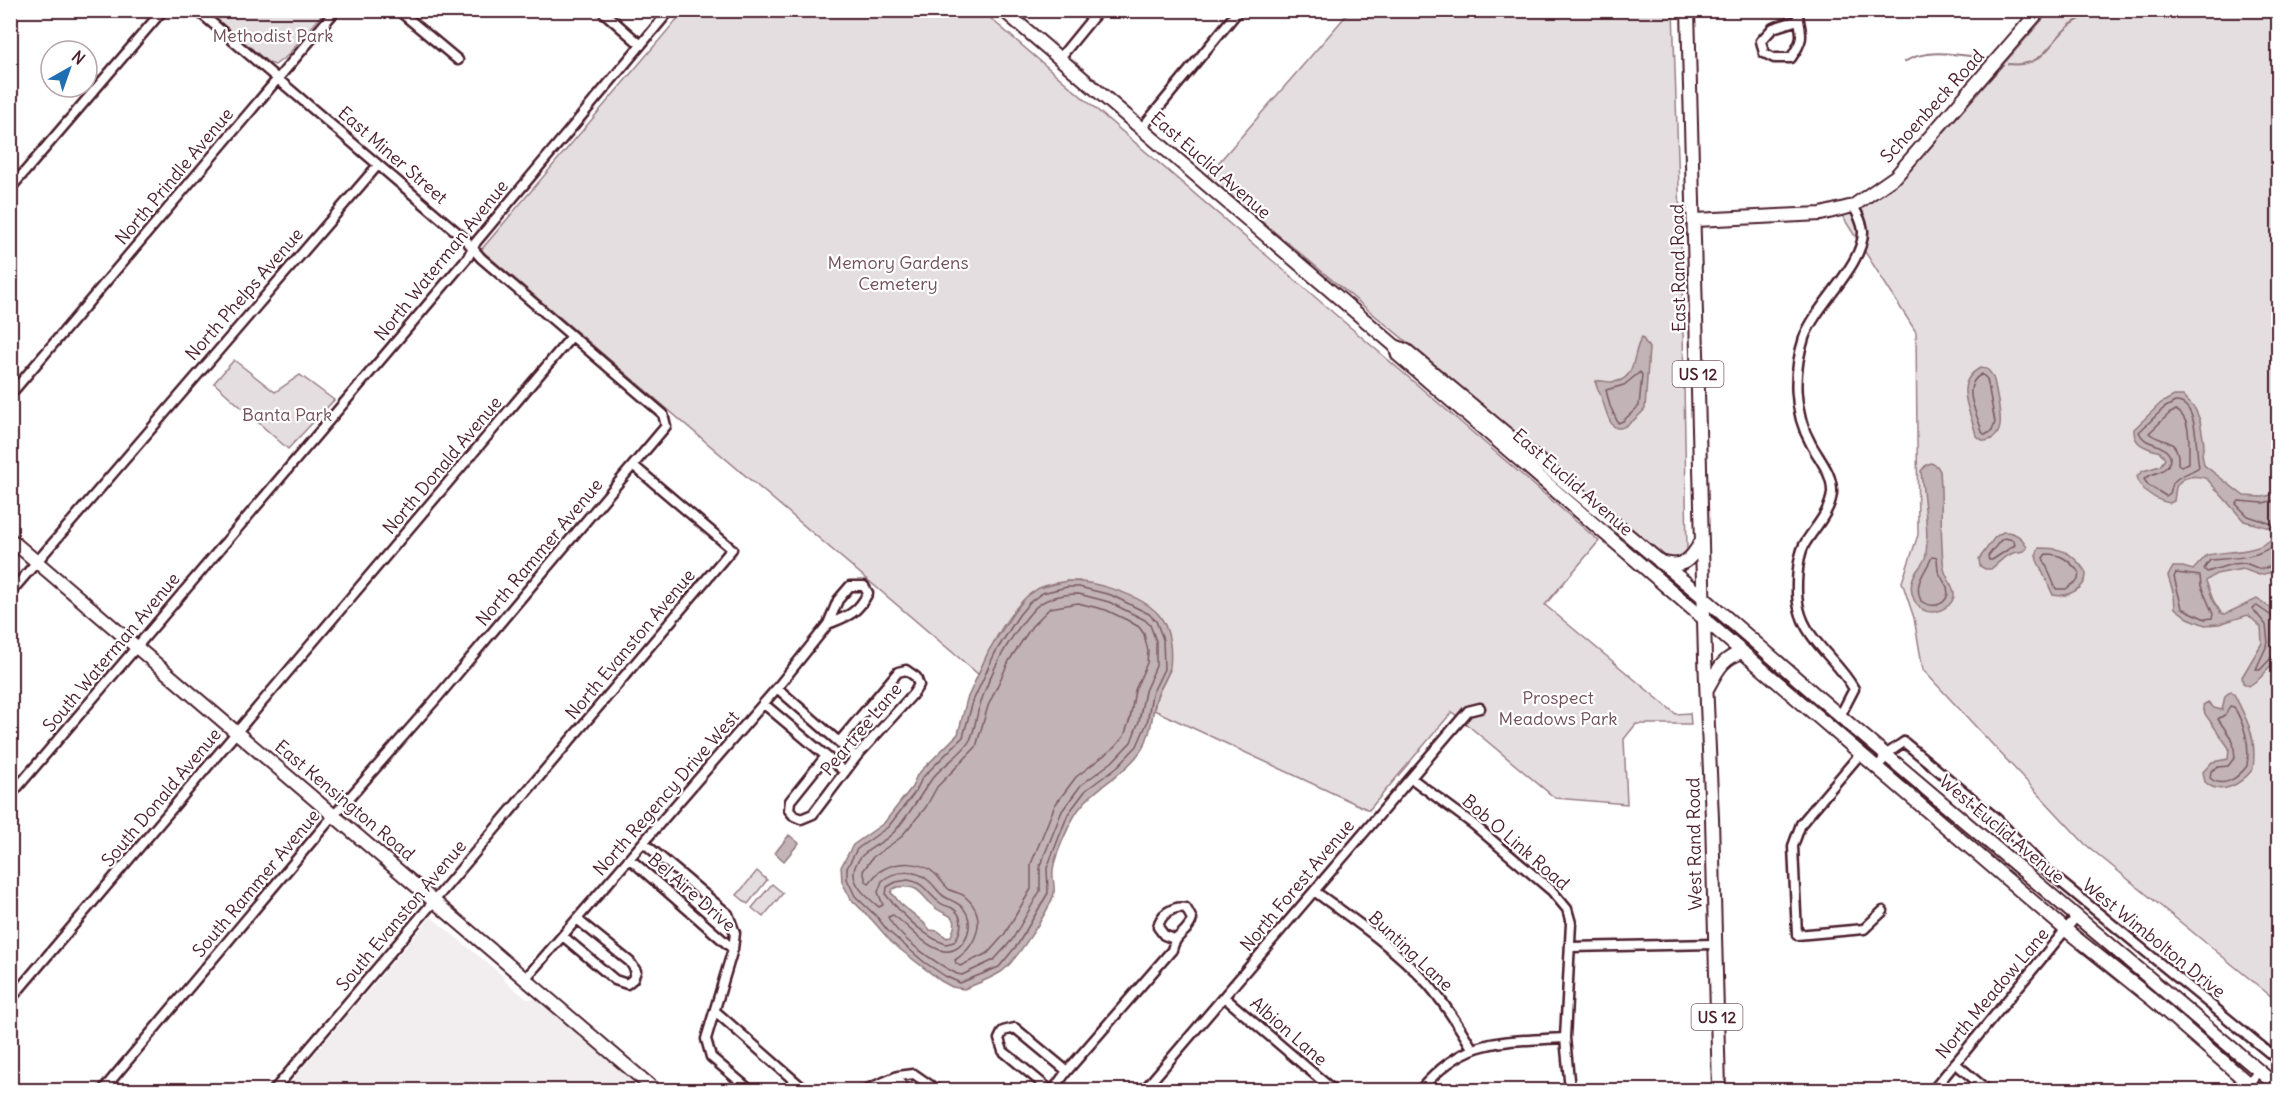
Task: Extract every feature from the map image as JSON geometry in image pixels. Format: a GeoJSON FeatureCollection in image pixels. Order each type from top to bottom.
{"type":"FeatureCollection","features":[{"type":"Feature","properties":{"kind":"main road","name":"East Euclid Avenue"},"geometry":{"type":"LineString","coordinates":[[1003,10],[1395,346],[1407,351],[1704,598]]}},
{"type":"Feature","properties":{"kind":"main road","name":"East Rand Road"},"geometry":{"type":"LineString","coordinates":[[1688,10],[1704,598]]}},
{"type":"Feature","properties":{"kind":"main road","name":"Schoenbeck Road"},"geometry":{"type":"LineString","coordinates":[[1695,220],[1821,214],[1853,206],[1896,176],[2040,10]]}},
{"type":"Feature","properties":{"kind":"main road","name":"East Euclid Avenue"},"geometry":{"type":"LineString","coordinates":[[1395,346],[1398,356],[1704,619]]}},
{"type":"Feature","properties":{"kind":"main road","name":"East Kensington Road"},"geometry":{"type":"LineString","coordinates":[[10,539],[655,1090]]}},
{"type":"Feature","properties":{"kind":"main road"},"geometry":{"type":"LineString","coordinates":[[1660,562],[1671,566],[1688,561],[1702,540]]}},
{"type":"Feature","properties":{"kind":"main road","name":"West Euclid Avenue"},"geometry":{"type":"LineString","coordinates":[[1704,598],[2278,1087]]}},
{"type":"Feature","properties":{"kind":"main road","name":"West Rand Road"},"geometry":{"type":"LineString","coordinates":[[1704,598],[1719,1090]]}},
{"type":"Feature","properties":{"kind":"main road","name":"West Euclid Avenue"},"geometry":{"type":"LineString","coordinates":[[1704,619],[2066,930],[2153,1000],[2249,1088]]}},
{"type":"Feature","properties":{"kind":"main road"},"geometry":{"type":"LineString","coordinates":[[1707,690],[1721,663],[1743,652]]}},
{"type":"Feature","properties":{"kind":"street"},"geometry":{"type":"LineString","coordinates":[[10,189],[163,10]]}},
{"type":"Feature","properties":{"kind":"street","name":"East Miner Street"},"geometry":{"type":"LineString","coordinates":[[197,10],[663,414],[666,426]]}},
{"type":"Feature","properties":{"kind":"street","name":"North Prindle Avenue"},"geometry":{"type":"LineString","coordinates":[[10,395],[336,10]]}},
{"type":"Feature","properties":{"kind":"street"},"geometry":{"type":"LineString","coordinates":[[398,10],[458,60]]}},
{"type":"Feature","properties":{"kind":"street"},"geometry":{"type":"LineString","coordinates":[[601,10],[641,45]]}},
{"type":"Feature","properties":{"kind":"street","name":"North Waterman Avenue"},"geometry":{"type":"LineString","coordinates":[[236,530],[468,257],[472,248],[670,10]]}},
{"type":"Feature","properties":{"kind":"street"},"geometry":{"type":"LineString","coordinates":[[1059,59],[1099,10]]}},
{"type":"Feature","properties":{"kind":"street"},"geometry":{"type":"LineString","coordinates":[[1142,129],[1239,10]]}},
{"type":"Feature","properties":{"kind":"street"},"geometry":{"type":"LineString","coordinates":[[1797,10],[1803,34],[1791,58],[1774,58],[1764,52],[1761,41],[1773,28],[1798,20]]}},
{"type":"Feature","properties":{"kind":"street","name":"North Phelps Avenue"},"geometry":{"type":"LineString","coordinates":[[10,593],[378,165]]}},
{"type":"Feature","properties":{"kind":"street"},"geometry":{"type":"LineString","coordinates":[[1840,716],[1854,689],[1845,672],[1808,632],[1799,608],[1796,587],[1803,548],[1824,516],[1832,492],[1828,472],[1803,426],[1798,410],[1796,380],[1805,335],[1862,244],[1863,230],[1860,217],[1853,206]]}},
{"type":"Feature","properties":{"kind":"street","name":"North Donald Avenue"},"geometry":{"type":"LineString","coordinates":[[338,615],[572,336]]}},
{"type":"Feature","properties":{"kind":"street","name":"North Rammer Avenue"},"geometry":{"type":"LineString","coordinates":[[436,699],[666,426]]}},
{"type":"Feature","properties":{"kind":"street","name":"North Evanston Avenue"},"geometry":{"type":"LineString","coordinates":[[553,761],[732,549],[633,466]]}},
{"type":"Feature","properties":{"kind":"street","name":"South Waterman Avenue"},"geometry":{"type":"LineString","coordinates":[[10,796],[236,530]]}},
{"type":"Feature","properties":{"kind":"street","name":"North Regency Drive West"},"geometry":{"type":"LineString","coordinates":[[525,980],[764,704],[828,624],[837,600],[850,586],[864,586],[868,593],[853,614],[828,624]]}},
{"type":"Feature","properties":{"kind":"street","name":"South Donald Avenue"},"geometry":{"type":"LineString","coordinates":[[10,1000],[338,615]]}},
{"type":"Feature","properties":{"kind":"street","name":"Peartree Lane"},"geometry":{"type":"LineString","coordinates":[[826,756],[790,801],[789,810],[794,816],[801,819],[813,814],[856,757],[913,694],[919,685],[916,677],[906,670],[898,672],[838,742]]}},
{"type":"Feature","properties":{"kind":"street"},"geometry":{"type":"LineString","coordinates":[[777,688],[856,757]]}},
{"type":"Feature","properties":{"kind":"street","name":"South Rammer Avenue"},"geometry":{"type":"LineString","coordinates":[[103,1090],[334,815],[436,699]]}},
{"type":"Feature","properties":{"kind":"street"},"geometry":{"type":"LineString","coordinates":[[764,704],[845,772]]}},
{"type":"Feature","properties":{"kind":"street","name":"North Forest Avenue"},"geometry":{"type":"LineString","coordinates":[[1144,1090],[1468,711],[1480,708]]}},
{"type":"Feature","properties":{"kind":"street","name":"West Wimbolton Drive"},"geometry":{"type":"LineString","coordinates":[[1887,755],[1904,742],[1997,819],[2046,870],[2278,1060]]}},
{"type":"Feature","properties":{"kind":"street"},"geometry":{"type":"LineString","coordinates":[[1861,753],[1801,824],[1793,846],[1797,934],[1864,929],[1883,911]]}},
{"type":"Feature","properties":{"kind":"street"},"geometry":{"type":"LineString","coordinates":[[1877,767],[1887,755]]}},
{"type":"Feature","properties":{"kind":"street","name":"South Evanston Avenue"},"geometry":{"type":"LineString","coordinates":[[274,1090],[553,761]]}},
{"type":"Feature","properties":{"kind":"street","name":"Bob O Link Road"},"geometry":{"type":"LineString","coordinates":[[1411,777],[1473,824],[1552,891],[1567,909],[1571,923],[1571,947],[1565,1038],[1570,1090]]}},
{"type":"Feature","properties":{"kind":"street","name":"Bel Aire Drive"},"geometry":{"type":"LineString","coordinates":[[644,843],[728,915],[735,933],[733,949],[706,1039],[711,1057],[750,1090]]}},
{"type":"Feature","properties":{"kind":"street","name":"Bel Aire Drive"},"geometry":{"type":"LineString","coordinates":[[630,859],[733,949]]}},
{"type":"Feature","properties":{"kind":"street","name":"Bunting Lane"},"geometry":{"type":"LineString","coordinates":[[1314,891],[1376,937],[1427,983],[1449,1011],[1472,1048]]}},
{"type":"Feature","properties":{"kind":"street","name":"North Meadow Lane"},"geometry":{"type":"LineString","coordinates":[[1933,1090],[2077,916]]}},
{"type":"Feature","properties":{"kind":"street"},"geometry":{"type":"LineString","coordinates":[[564,937],[615,980],[627,984],[633,979],[636,971],[630,962],[578,920]]}},
{"type":"Feature","properties":{"kind":"street"},"geometry":{"type":"LineString","coordinates":[[1067,1071],[1016,1028],[1004,1031],[999,1039],[1002,1051],[1052,1090],[1172,950],[1174,939]]}},
{"type":"Feature","properties":{"kind":"street"},"geometry":{"type":"LineString","coordinates":[[1571,947],[1714,944]]}},
{"type":"Feature","properties":{"kind":"street","name":"Albion Lane"},"geometry":{"type":"LineString","coordinates":[[1224,997],[1333,1090]]}},
{"type":"Feature","properties":{"kind":"street"},"geometry":{"type":"LineString","coordinates":[[715,1011],[805,1090]]}},
{"type":"Feature","properties":{"kind":"street"},"geometry":{"type":"LineString","coordinates":[[1420,1090],[1436,1072],[1472,1048],[1502,1041],[1565,1038]]}},
{"type":"Feature","properties":{"kind":"street"},"geometry":{"type":"LineString","coordinates":[[1955,1063],[1987,1090]]}},
{"type":"Feature","properties":{"kind":"street"},"geometry":{"type":"LineString","coordinates":[[2249,1088],[2259,1071]]}},
{"type":"Feature","properties":{"kind":"street"},"geometry":{"type":"LineString","coordinates":[[865,1090],[898,1076],[914,1074],[937,1090]]}},
{"type":"Feature","properties":{"kind":"street"},"geometry":{"type":"LineString","coordinates":[[898,1076],[903,1090]]}},
{"type":"Feature","properties":{"kind":"shaded area"},"geometry":{"type":"Polygon","coordinates":[[[431,917],[502,975],[506,982],[527,999],[538,999],[644,1090],[284,1090],[431,917]]]}},
{"type":"Feature","properties":{"kind":"green space","name":"Methodist Park"},"geometry":{"type":"Polygon","coordinates":[[[207,11],[325,11],[287,56],[275,65],[269,63],[207,11]]]}},
{"type":"Feature","properties":{"kind":"green space","name":"Memory Gardens Cemetery"},"geometry":{"type":"Polygon","coordinates":[[[684,11],[982,11],[1599,541],[1545,605],[1676,714],[1690,713],[1691,724],[1636,724],[1624,739],[1627,804],[1555,798],[1452,712],[1369,810],[1154,710],[1157,696],[1170,670],[1080,581],[1048,585],[1038,589],[1018,605],[1002,627],[978,674],[481,250],[684,11]]]}},
{"type":"Feature","properties":{"kind":"green space"},"geometry":{"type":"Polygon","coordinates":[[[1350,11],[1673,11],[1682,275],[1687,550],[1678,558],[1668,559],[1207,176],[1350,11]]]}},
{"type":"Feature","properties":{"kind":"green space"},"geometry":{"type":"Polygon","coordinates":[[[2050,11],[2278,11],[2278,442],[2274,452],[2278,456],[2278,1002],[2085,844],[1923,670],[1914,618],[1902,582],[1918,535],[1916,332],[1841,214],[1889,190],[1930,148],[2050,11]]]}},
{"type":"Feature","properties":{"kind":"green space","name":"Banta Park"},"geometry":{"type":"Polygon","coordinates":[[[234,360],[275,392],[300,375],[334,400],[288,449],[214,383],[234,360]]]}},
{"type":"Feature","properties":{"kind":"green space"},"geometry":{"type":"Polygon","coordinates":[[[757,871],[767,880],[748,904],[737,895],[757,871]]]}},
{"type":"Feature","properties":{"kind":"green space"},"geometry":{"type":"Polygon","coordinates":[[[772,884],[783,893],[763,917],[752,908],[772,884]]]}},
{"type":"Feature","properties":{"kind":"water"},"geometry":{"type":"Polygon","coordinates":[[[1642,337],[1649,348],[1645,409],[1623,427],[1616,428],[1608,416],[1596,381],[1620,381],[1626,377],[1630,372],[1642,337]]]}},
{"type":"Feature","properties":{"kind":"water"},"geometry":{"type":"Polygon","coordinates":[[[1980,368],[1987,369],[1993,378],[2000,417],[1999,430],[1996,435],[1984,441],[1976,436],[1965,390],[1971,375],[1980,368]]]}},
{"type":"Feature","properties":{"kind":"water"},"geometry":{"type":"Polygon","coordinates":[[[2174,396],[2183,396],[2195,409],[2200,420],[2204,444],[2202,454],[2204,465],[2244,496],[2263,497],[2278,493],[2278,571],[2259,575],[2243,569],[2216,574],[2206,581],[2221,613],[2225,614],[2257,599],[2278,613],[2278,659],[2249,686],[2243,683],[2242,677],[2262,643],[2261,627],[2248,615],[2219,624],[2205,625],[2188,618],[2175,608],[2174,595],[2168,576],[2173,567],[2193,570],[2207,555],[2260,546],[2274,537],[2274,529],[2244,521],[2207,479],[2191,477],[2183,479],[2176,487],[2174,501],[2170,503],[2154,497],[2141,486],[2137,476],[2143,471],[2160,466],[2165,459],[2160,452],[2139,443],[2134,435],[2134,429],[2161,403],[2174,396]]]}},
{"type":"Feature","properties":{"kind":"water"},"geometry":{"type":"Polygon","coordinates":[[[1931,463],[1940,471],[1944,568],[1954,591],[1953,600],[1949,605],[1932,612],[1921,609],[1917,605],[1911,589],[1913,578],[1926,554],[1926,523],[1921,471],[1931,463]]]}},
{"type":"Feature","properties":{"kind":"water"},"geometry":{"type":"Polygon","coordinates":[[[2003,532],[2018,536],[2027,548],[2005,557],[1991,569],[1985,569],[1980,566],[1979,559],[1995,537],[2003,532]]]}},
{"type":"Feature","properties":{"kind":"water"},"geometry":{"type":"Polygon","coordinates":[[[2039,548],[2060,550],[2074,558],[2086,574],[2083,584],[2069,594],[2053,595],[2037,560],[2036,555],[2039,548]]]}},
{"type":"Feature","properties":{"kind":"water"},"geometry":{"type":"Polygon","coordinates":[[[1067,581],[1090,583],[1116,590],[1141,601],[1159,615],[1166,627],[1171,654],[1170,667],[1157,696],[1146,743],[1127,767],[1082,805],[1072,820],[1054,865],[1054,893],[1031,935],[1001,972],[964,989],[952,987],[892,943],[851,899],[842,882],[841,867],[853,845],[884,823],[912,787],[917,775],[958,734],[967,699],[989,650],[1026,597],[1039,588],[1067,581]],[[897,887],[891,893],[899,903],[930,930],[938,931],[947,938],[951,936],[955,923],[951,916],[938,910],[914,888],[897,887]]]}},
{"type":"Feature","properties":{"kind":"water"},"geometry":{"type":"Polygon","coordinates":[[[2231,691],[2250,730],[2254,747],[2253,769],[2237,784],[2218,788],[2205,782],[2203,772],[2212,762],[2228,759],[2229,748],[2205,714],[2203,705],[2208,702],[2214,708],[2222,710],[2225,696],[2231,691]]]}},
{"type":"Feature","properties":{"kind":"water"},"geometry":{"type":"Polygon","coordinates":[[[789,835],[799,843],[784,861],[775,853],[789,835]]]}},
{"type":"Feature","properties":{"kind":"waterway"},"geometry":{"type":"LineString","coordinates":[[2008,64],[2022,64],[2041,56],[2068,27],[2078,20],[2105,10]]}},
{"type":"Feature","properties":{"kind":"waterway"},"geometry":{"type":"LineString","coordinates":[[1904,62],[1924,54],[1935,53],[1992,59]]}},
{"type":"Feature","properties":{"kind":"park label","name":"Prospect Meadows Park"},"geometry":{"type":"Point","coordinates":[1558,707]}}]}
